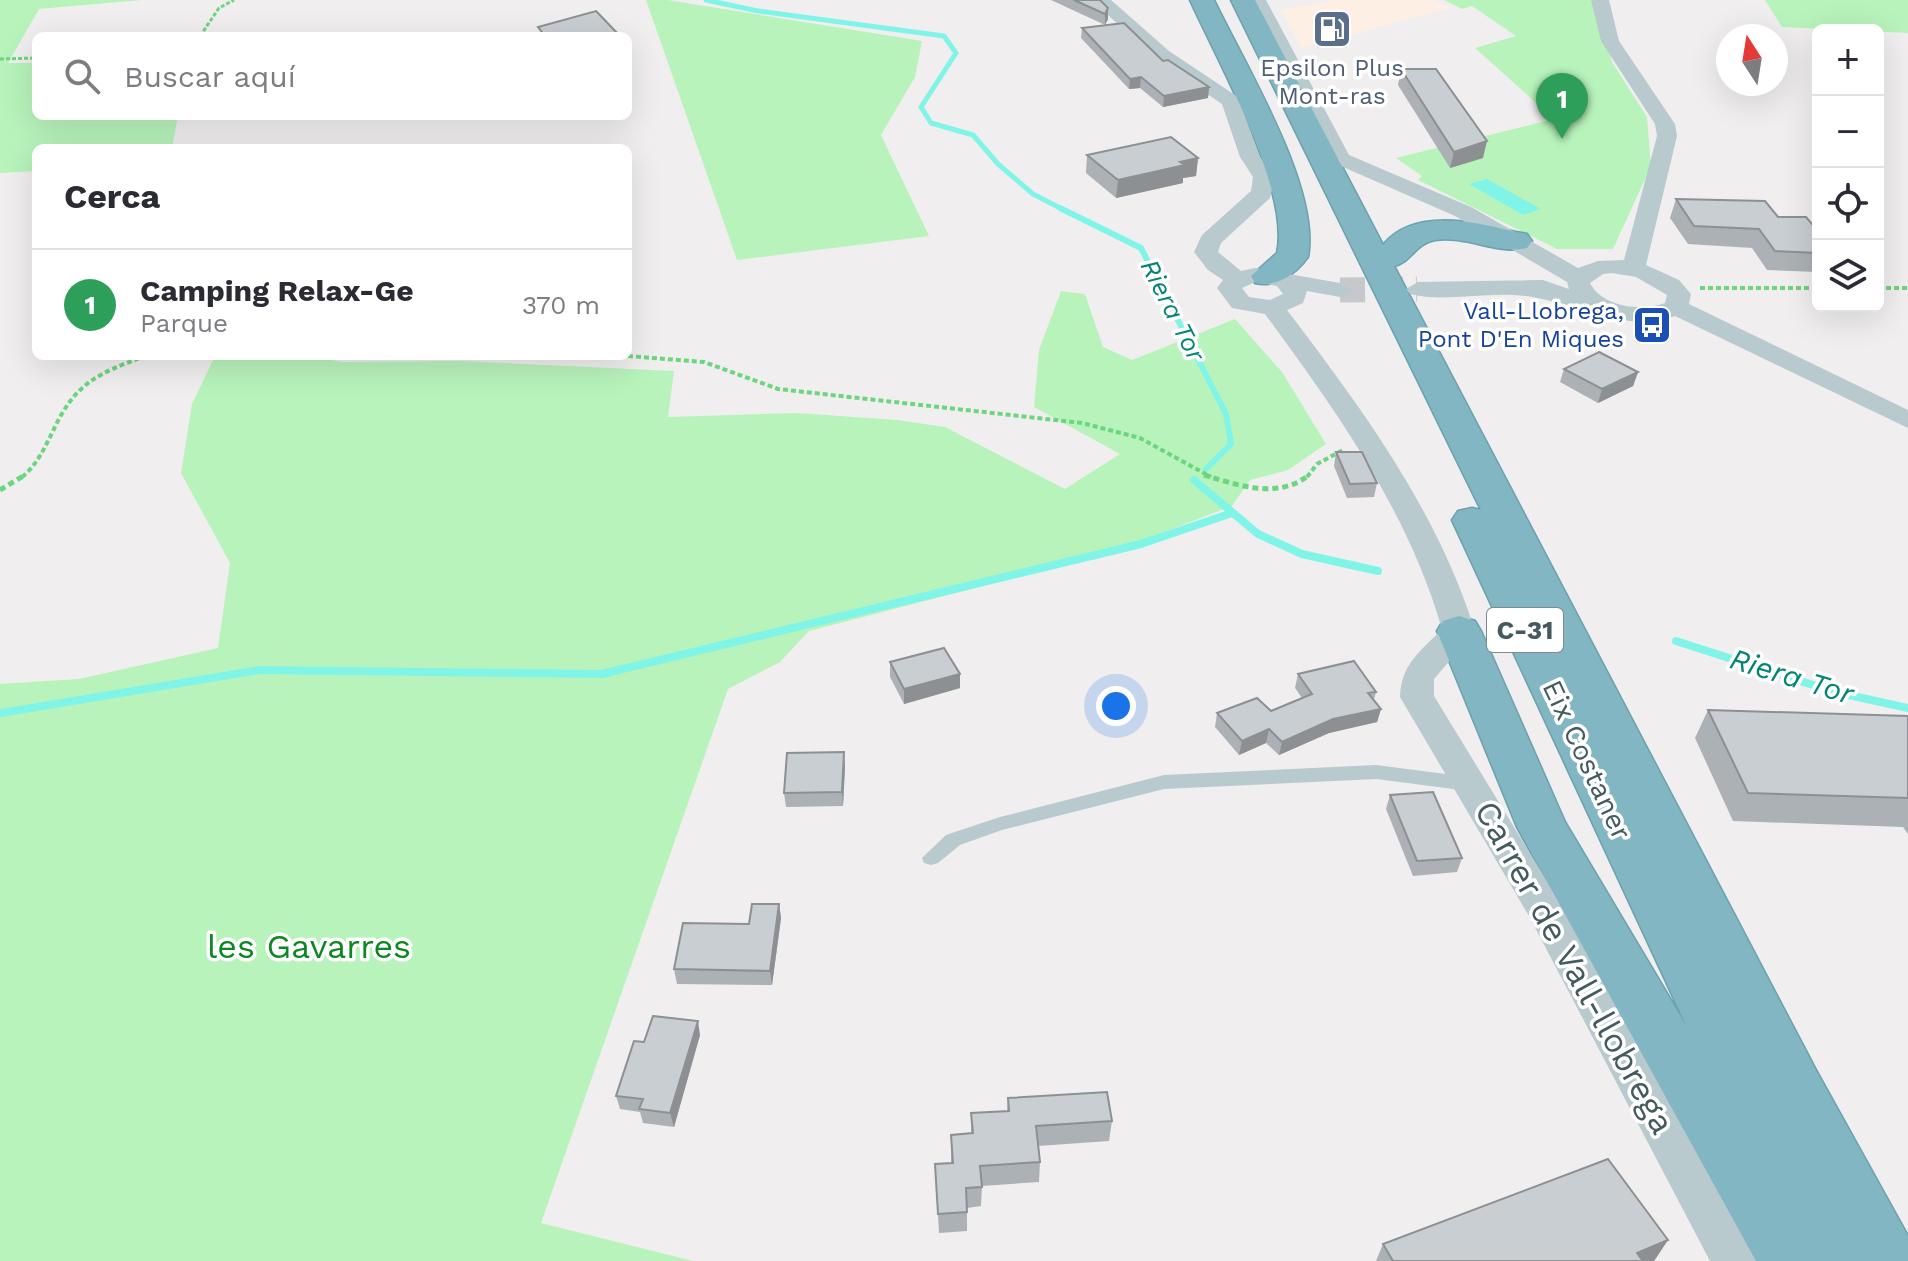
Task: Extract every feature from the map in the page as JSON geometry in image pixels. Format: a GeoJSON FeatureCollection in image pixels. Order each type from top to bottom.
{"type":"FeatureCollection","features":[{"type":"Feature","properties":{"kind":"highway"},"geometry":{"type":"LineString","coordinates":[[1202,0],[1287,182],[1295,210],[1297,235],[1280,291]]}},
{"type":"Feature","properties":{"kind":"highway","name":"Eix Costaner"},"geometry":{"type":"LineString","coordinates":[[1220,0],[1289,136],[1829,1261]]}},
{"type":"Feature","properties":{"kind":"highway","name":"C-31"},"geometry":{"type":"LineString","coordinates":[[1243,0],[1796,1091],[1887,1261]]}},
{"type":"Feature","properties":{"kind":"highway"},"geometry":{"type":"LineString","coordinates":[[1341,159],[1434,347],[1469,449]]}},
{"type":"Feature","properties":{"kind":"highway"},"geometry":{"type":"LineString","coordinates":[[1390,258],[1397,246],[1407,238],[1435,230],[1471,231],[1527,247]]}},
{"type":"Feature","properties":{"kind":"highway"},"geometry":{"type":"LineString","coordinates":[[1459,631],[1542,827],[1791,1261]]}},
{"type":"Feature","properties":{"kind":"street"},"geometry":{"type":"LineString","coordinates":[[1101,0],[1162,55],[1231,101],[1250,157],[1264,177],[1262,193],[1210,240],[1206,252],[1216,265],[1237,279],[1229,288],[1235,299],[1249,306],[1280,291],[1372,448],[1452,600],[1459,631],[1417,676]]}},
{"type":"Feature","properties":{"kind":"street"},"geometry":{"type":"LineString","coordinates":[[1257,0],[1341,159],[1393,177],[1527,247],[1578,281],[1584,295],[1598,305]]}},
{"type":"Feature","properties":{"kind":"street"},"geometry":{"type":"LineString","coordinates":[[1600,0],[1610,41],[1665,124],[1667,136],[1633,269]]}},
{"type":"Feature","properties":{"kind":"street"},"geometry":{"type":"LineString","coordinates":[[1527,247],[1658,276],[1676,297],[1908,420]]}},
{"type":"Feature","properties":{"kind":"street"},"geometry":{"type":"LineString","coordinates":[[1418,289],[1523,289],[1578,281],[1589,271],[1607,267]]}},
{"type":"Feature","properties":{"kind":"street"},"geometry":{"type":"LineString","coordinates":[[1523,289],[1646,315],[1676,297]]}},
{"type":"Feature","properties":{"kind":"street"},"geometry":{"type":"LineString","coordinates":[[1417,676],[1434,671],[1458,672],[1479,683]]}},
{"type":"Feature","properties":{"kind":"street","name":"Carrer de Vall-llobrega"},"geometry":{"type":"LineString","coordinates":[[1417,676],[1417,697],[1474,785],[1637,1076],[1735,1261]]}},
{"type":"Feature","properties":{"kind":"lane"},"geometry":{"type":"LineString","coordinates":[[931,858],[953,840],[1000,824],[1164,782],[1376,772],[1474,785]]}},
{"type":"Feature","properties":{"kind":"path"},"geometry":{"type":"LineString","coordinates":[[203,32],[219,8],[234,0]]}},
{"type":"Feature","properties":{"kind":"path"},"geometry":{"type":"LineString","coordinates":[[0,59],[32,58]]}},
{"type":"Feature","properties":{"kind":"path"},"geometry":{"type":"LineString","coordinates":[[1676,297],[1812,288]]}},
{"type":"Feature","properties":{"kind":"path"},"geometry":{"type":"LineString","coordinates":[[1884,288],[1908,288]]}},
{"type":"Feature","properties":{"kind":"path"},"geometry":{"type":"LineString","coordinates":[[632,356],[704,362],[778,389],[1082,423],[1140,438],[1203,475],[1252,489],[1282,488],[1307,478],[1317,464],[1341,450],[1372,448]]}},
{"type":"Feature","properties":{"kind":"path"},"geometry":{"type":"LineString","coordinates":[[0,490],[10,487],[26,473],[50,440],[73,394],[95,376],[135,360]]}},
{"type":"Feature","properties":{"kind":"shaded area","name":"Epsilon Plus Mont-ras"},"geometry":{"type":"Polygon","coordinates":[[[1336,0],[1434,0],[1450,8],[1302,48],[1281,10],[1336,0]]]}},
{"type":"Feature","properties":{"kind":"green space"},"geometry":{"type":"Polygon","coordinates":[[[0,0],[141,0],[39,9],[8,63],[32,63],[32,120],[177,120],[173,144],[32,144],[32,171],[0,173],[0,0]]]}},
{"type":"Feature","properties":{"kind":"green space"},"geometry":{"type":"Polygon","coordinates":[[[646,0],[668,0],[922,41],[915,77],[881,135],[929,236],[737,260],[646,0]]]}},
{"type":"Feature","properties":{"kind":"green space"},"geometry":{"type":"Polygon","coordinates":[[[1444,0],[1598,0],[1612,62],[1647,117],[1651,166],[1613,249],[1557,249],[1418,180],[1422,176],[1396,158],[1554,119],[1475,48],[1516,36],[1472,6],[1462,9],[1444,0]]]}},
{"type":"Feature","properties":{"kind":"green space"},"geometry":{"type":"Polygon","coordinates":[[[1765,0],[1908,0],[1908,33],[1884,32],[1884,24],[1812,24],[1812,28],[1780,24],[1765,0]]]}},
{"type":"Feature","properties":{"kind":"green space","name":"les Gavarres"},"geometry":{"type":"Polygon","coordinates":[[[1061,291],[1085,294],[1103,347],[1132,360],[1235,319],[1282,372],[1326,444],[1288,470],[1250,480],[1232,506],[1107,554],[809,631],[780,662],[728,689],[541,1223],[693,1261],[0,1261],[0,684],[79,679],[218,648],[230,563],[181,473],[192,404],[213,360],[461,361],[674,371],[668,417],[797,413],[897,420],[945,427],[1065,489],[1120,454],[1034,407],[1039,350],[1061,291]]]}},
{"type":"Feature","properties":{"kind":"water"},"geometry":{"type":"Polygon","coordinates":[[[1487,179],[1541,209],[1523,215],[1469,184],[1487,179]]]}},
{"type":"Feature","properties":{"kind":"building"},"geometry":{"type":"Polygon","coordinates":[[[1074,0],[1100,0],[1108,8],[1105,14],[1074,0]]]}},
{"type":"Feature","properties":{"kind":"building"},"geometry":{"type":"Polygon","coordinates":[[[596,11],[616,32],[542,32],[538,27],[596,11]]]}},
{"type":"Feature","properties":{"kind":"building"},"geometry":{"type":"Polygon","coordinates":[[[1124,23],[1163,61],[1168,60],[1209,87],[1164,96],[1141,77],[1130,79],[1082,28],[1124,23]]]}},
{"type":"Feature","properties":{"kind":"building"},"geometry":{"type":"Polygon","coordinates":[[[1401,69],[1436,69],[1487,141],[1454,152],[1401,69]]]}},
{"type":"Feature","properties":{"kind":"building"},"geometry":{"type":"Polygon","coordinates":[[[1171,137],[1198,158],[1180,162],[1185,165],[1118,180],[1087,155],[1171,137]]]}},
{"type":"Feature","properties":{"kind":"building"},"geometry":{"type":"Polygon","coordinates":[[[1676,199],[1765,201],[1778,217],[1806,217],[1812,224],[1812,253],[1775,251],[1759,229],[1694,226],[1676,199]]]}},
{"type":"Feature","properties":{"kind":"building"},"geometry":{"type":"Polygon","coordinates":[[[1599,352],[1638,372],[1602,389],[1564,369],[1599,352]]]}},
{"type":"Feature","properties":{"kind":"building"},"geometry":{"type":"Polygon","coordinates":[[[1336,452],[1362,452],[1377,483],[1350,484],[1336,452]]]}},
{"type":"Feature","properties":{"kind":"building"},"geometry":{"type":"Polygon","coordinates":[[[944,648],[960,674],[904,689],[890,662],[944,648]]]}},
{"type":"Feature","properties":{"kind":"building"},"geometry":{"type":"Polygon","coordinates":[[[1354,661],[1376,692],[1368,693],[1381,709],[1333,719],[1282,742],[1269,729],[1242,741],[1217,713],[1257,698],[1271,711],[1312,694],[1298,674],[1354,661]]]}},
{"type":"Feature","properties":{"kind":"building"},"geometry":{"type":"Polygon","coordinates":[[[1708,710],[1908,716],[1908,798],[1748,793],[1708,710]]]}},
{"type":"Feature","properties":{"kind":"building"},"geometry":{"type":"Polygon","coordinates":[[[844,752],[842,792],[784,793],[787,753],[844,752]]]}},
{"type":"Feature","properties":{"kind":"building"},"geometry":{"type":"Polygon","coordinates":[[[1433,792],[1462,858],[1417,861],[1390,795],[1433,792]]]}},
{"type":"Feature","properties":{"kind":"building"},"geometry":{"type":"Polygon","coordinates":[[[752,904],[779,904],[770,971],[674,969],[683,923],[749,924],[752,904]]]}},
{"type":"Feature","properties":{"kind":"building"},"geometry":{"type":"Polygon","coordinates":[[[653,1016],[698,1021],[670,1113],[639,1109],[643,1099],[616,1096],[634,1041],[644,1042],[653,1016]]]}},
{"type":"Feature","properties":{"kind":"building"},"geometry":{"type":"Polygon","coordinates":[[[1107,1092],[1112,1121],[1036,1126],[1040,1162],[980,1166],[982,1187],[966,1188],[967,1212],[938,1214],[935,1164],[953,1163],[951,1135],[973,1133],[971,1113],[1009,1111],[1008,1098],[1107,1092]]]}},
{"type":"Feature","properties":{"kind":"building"},"geometry":{"type":"Polygon","coordinates":[[[1608,1159],[1668,1240],[1637,1253],[1643,1261],[1393,1261],[1383,1244],[1608,1159]]]}},
{"type":"Feature","properties":{"kind":"waterway","name":"Riera Tor"},"geometry":{"type":"LineString","coordinates":[[706,0],[758,11],[944,36],[956,53],[921,107],[931,123],[973,135],[998,164],[1033,194],[1063,209]]}},
{"type":"Feature","properties":{"kind":"waterway","name":"Riera Tor"},"geometry":{"type":"LineString","coordinates":[[1063,209],[1141,248],[1226,414],[1231,444],[1206,469]]}},
{"type":"Feature","properties":{"kind":"waterway","name":"Riera Tor"},"geometry":{"type":"LineString","coordinates":[[1194,480],[1258,534],[1302,554],[1378,571]]}},
{"type":"Feature","properties":{"kind":"waterway"},"geometry":{"type":"LineString","coordinates":[[0,713],[259,670],[602,674],[1141,544],[1232,513]]}},
{"type":"Feature","properties":{"kind":"waterway","name":"Riera Tor"},"geometry":{"type":"LineString","coordinates":[[1676,641],[1835,692],[1908,708]]}},
{"type":"Feature","properties":{"kind":"tunnel"},"geometry":{"type":"LineString","coordinates":[[1340,290],[1417,289]]}},
{"type":"Feature","properties":{"kind":"place","name":"Epsilon Plus Mont-ras"},"geometry":{"type":"Point","coordinates":[1332,29]}},
{"type":"Feature","properties":{"kind":"place","name":"Camping Relax-Ge"},"geometry":{"type":"Point","coordinates":[1562,139]}},
{"type":"Feature","properties":{"kind":"place","name":"Vall-Llobrega, Pont D'En Miques"},"geometry":{"type":"Point","coordinates":[1652,325]}}]}
